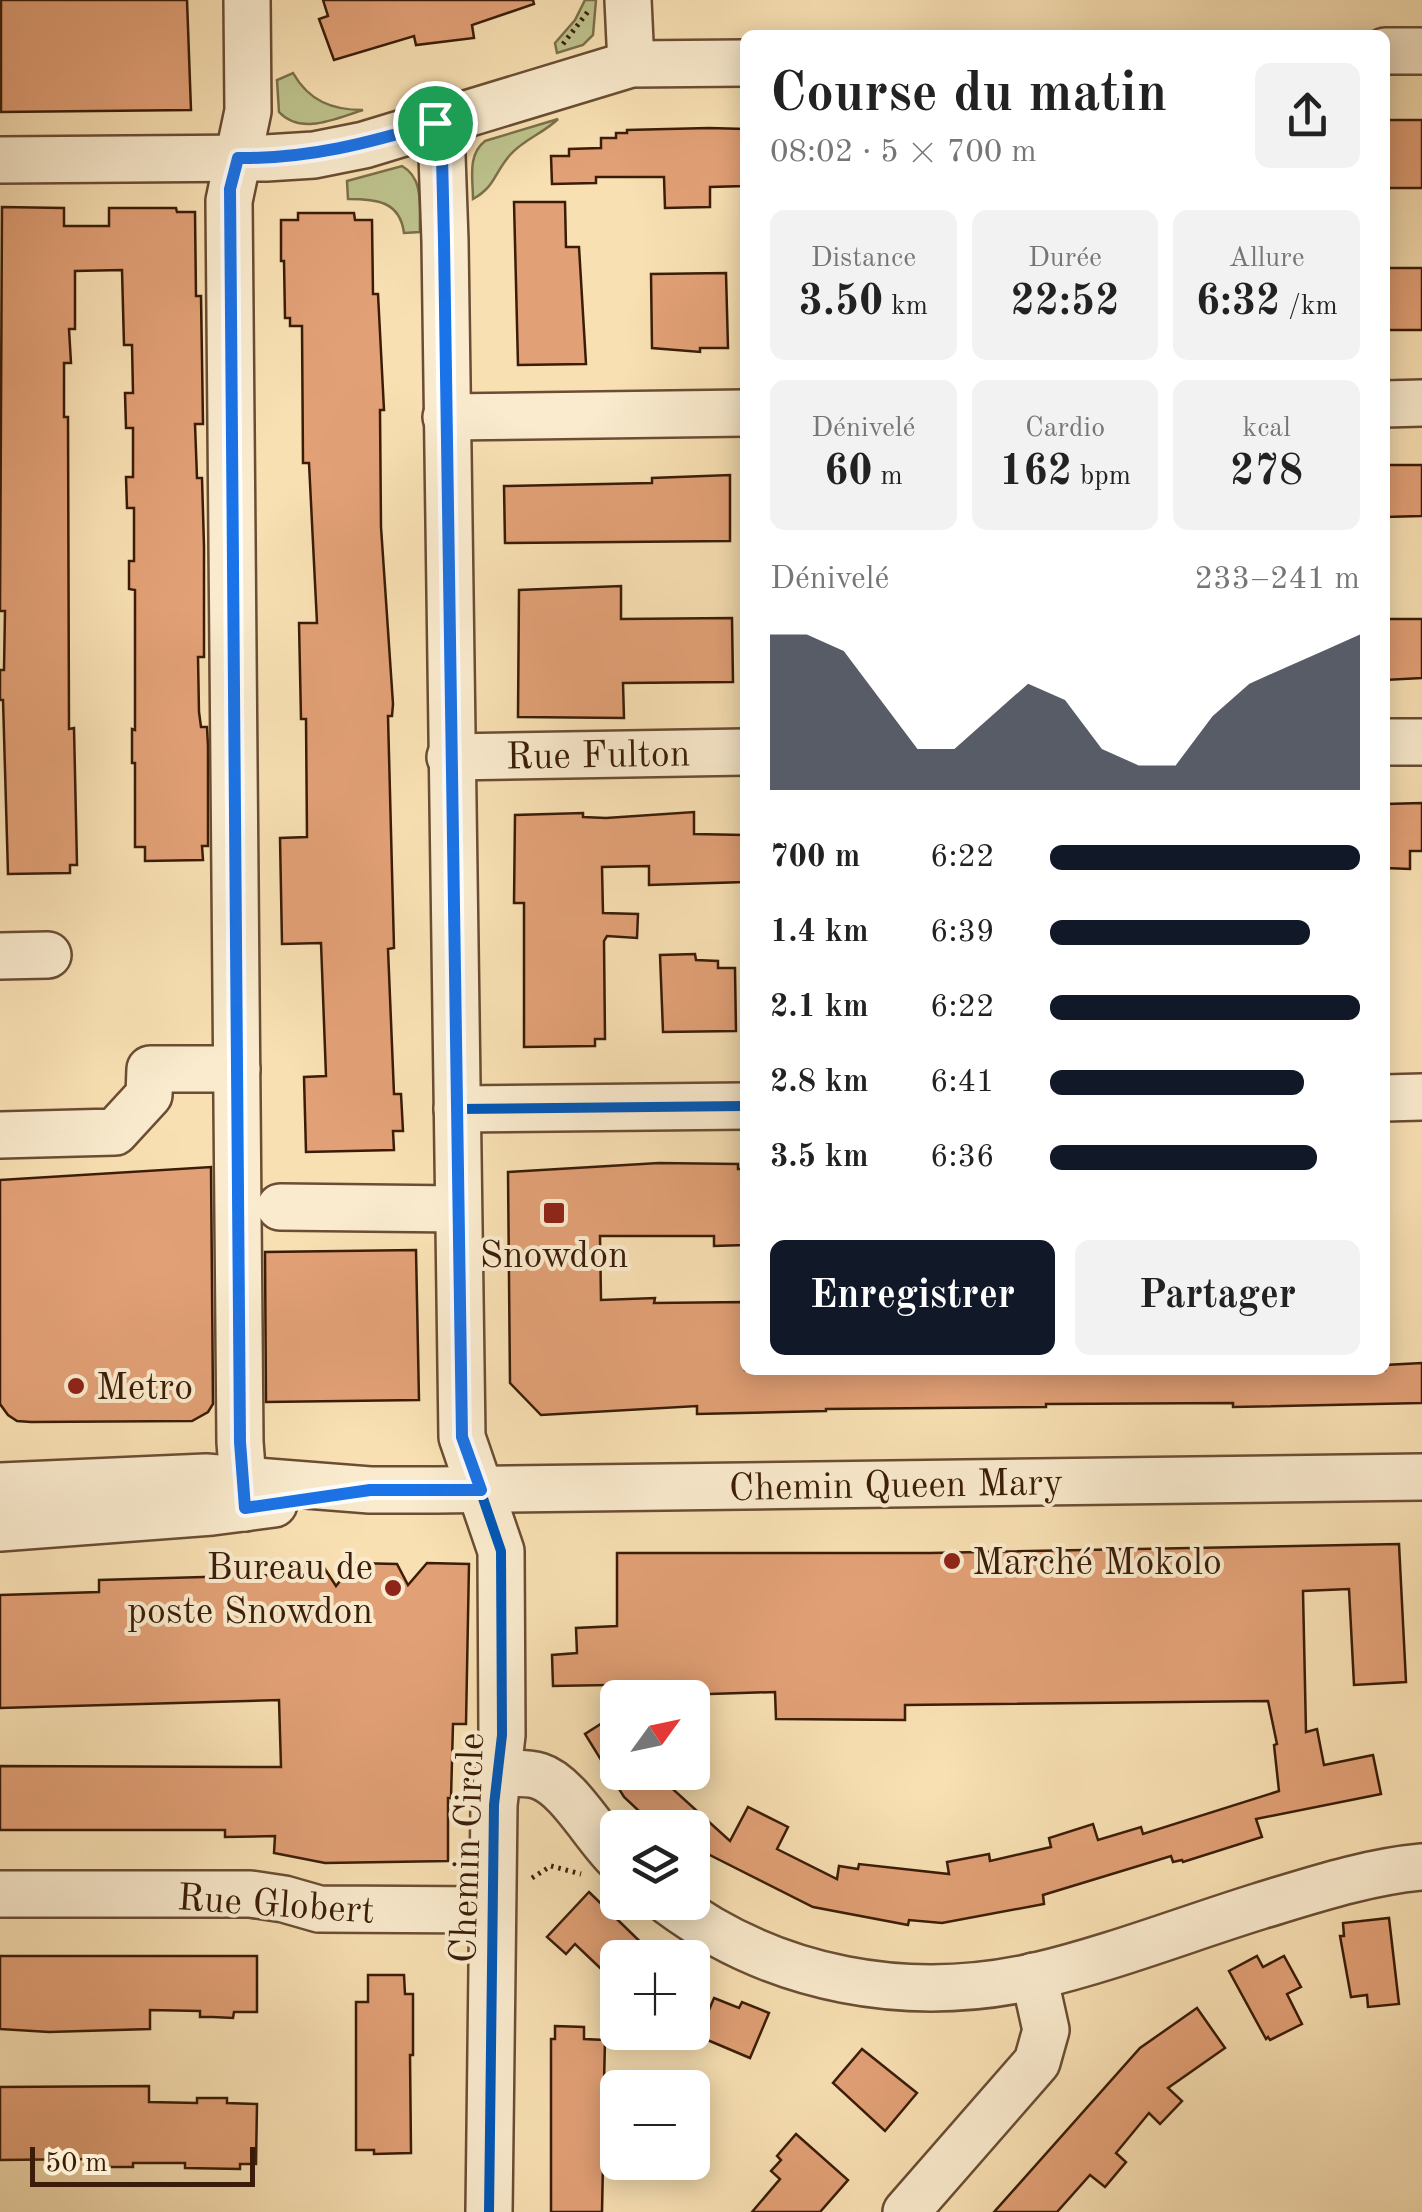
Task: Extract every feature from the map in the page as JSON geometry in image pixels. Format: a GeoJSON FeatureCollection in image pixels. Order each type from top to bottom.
{"type":"FeatureCollection","features":[{"type":"Feature","properties":{"kind":"street"},"geometry":{"type":"LineString","coordinates":[[244,1493],[229,201],[248,111],[246,0]]}},
{"type":"Feature","properties":{"kind":"street"},"geometry":{"type":"LineString","coordinates":[[628,0],[631,64]]}},
{"type":"Feature","properties":{"kind":"street"},"geometry":{"type":"LineString","coordinates":[[1390,51],[1422,51]]}},
{"type":"Feature","properties":{"kind":"street"},"geometry":{"type":"LineString","coordinates":[[0,160],[290,158],[326,153],[435,123],[631,64],[740,63]]}},
{"type":"Feature","properties":{"kind":"street","name":"Chemin Circle"},"geometry":{"type":"LineString","coordinates":[[435,123],[443,170],[462,1437],[501,1551],[502,1735],[494,1805],[509,1900],[489,2212]]}},
{"type":"Feature","properties":{"kind":"street"},"geometry":{"type":"LineString","coordinates":[[1390,404],[1422,404]]}},
{"type":"Feature","properties":{"kind":"street"},"geometry":{"type":"LineString","coordinates":[[446,417],[740,413]]}},
{"type":"Feature","properties":{"kind":"street"},"geometry":{"type":"LineString","coordinates":[[1390,742],[1422,742]]}},
{"type":"Feature","properties":{"kind":"street","name":"Rue Fulton"},"geometry":{"type":"LineString","coordinates":[[450,757],[740,752]]}},
{"type":"Feature","properties":{"kind":"street"},"geometry":{"type":"LineString","coordinates":[[0,956],[48,955]]}},
{"type":"Feature","properties":{"kind":"street"},"geometry":{"type":"LineString","coordinates":[[0,1135],[116,1132],[149,1095],[150,1069],[237,1069]]}},
{"type":"Feature","properties":{"kind":"street"},"geometry":{"type":"LineString","coordinates":[[1390,1098],[1422,1098]]}},
{"type":"Feature","properties":{"kind":"street"},"geometry":{"type":"LineString","coordinates":[[456,1109],[740,1106]]}},
{"type":"Feature","properties":{"kind":"street"},"geometry":{"type":"LineString","coordinates":[[280,1208],[458,1210]]}},
{"type":"Feature","properties":{"kind":"street","name":"Chemin Queen Mary"},"geometry":{"type":"LineString","coordinates":[[0,1528],[244,1493],[1422,1476]]}},
{"type":"Feature","properties":{"kind":"street","name":"Chemin Queen Mary"},"geometry":{"type":"LineString","coordinates":[[0,1486],[132,1478],[244,1493]]}},
{"type":"Feature","properties":{"kind":"street","name":"Chemin Circle"},"geometry":{"type":"LineString","coordinates":[[498,1773],[538,1775],[568,1798],[600,1861]]}},
{"type":"Feature","properties":{"kind":"street"},"geometry":{"type":"LineString","coordinates":[[696,1920],[742,1946],[840,1980],[888,1987],[938,1988],[1034,1976],[1341,1882],[1422,1866]]}},
{"type":"Feature","properties":{"kind":"street","name":"Rue Globert"},"geometry":{"type":"LineString","coordinates":[[0,1894],[250,1894],[319,1909],[509,1900]]}},
{"type":"Feature","properties":{"kind":"street"},"geometry":{"type":"LineString","coordinates":[[906,2212],[1037,2062],[1046,2030],[1034,1976]]}},
{"type":"Feature","properties":{"kind":"path"},"geometry":{"type":"LineString","coordinates":[[556,52],[599,0]]}},
{"type":"Feature","properties":{"kind":"path"},"geometry":{"type":"LineString","coordinates":[[509,1900],[536,1874],[551,1866],[600,1867]]}},
{"type":"Feature","properties":{"kind":"green space"},"geometry":{"type":"Polygon","coordinates":[[[585,0],[596,0],[593,35],[583,45],[557,53],[555,43],[575,20],[585,0]]]}},
{"type":"Feature","properties":{"kind":"green space"},"geometry":{"type":"Polygon","coordinates":[[[293,73],[306,91],[322,102],[363,110],[320,123],[288,119],[279,112],[277,80],[293,73]]]}},
{"type":"Feature","properties":{"kind":"green space"},"geometry":{"type":"Polygon","coordinates":[[[558,119],[516,149],[490,185],[473,199],[473,160],[485,141],[558,119]]]}},
{"type":"Feature","properties":{"kind":"green space"},"geometry":{"type":"Polygon","coordinates":[[[402,166],[418,186],[420,232],[404,233],[398,214],[385,204],[348,199],[347,181],[402,166]]]}},
{"type":"Feature","properties":{"kind":"building"},"geometry":{"type":"Polygon","coordinates":[[[1,0],[187,0],[191,110],[1,112],[1,0]]]}},
{"type":"Feature","properties":{"kind":"building"},"geometry":{"type":"Polygon","coordinates":[[[323,0],[533,0],[534,4],[472,25],[474,38],[416,45],[414,36],[334,60],[319,19],[328,16],[323,0]]]}},
{"type":"Feature","properties":{"kind":"building"},"geometry":{"type":"Polygon","coordinates":[[[1390,120],[1422,120],[1422,188],[1390,188],[1390,120]]]}},
{"type":"Feature","properties":{"kind":"building"},"geometry":{"type":"Polygon","coordinates":[[[740,129],[740,186],[710,187],[710,207],[665,208],[664,177],[596,177],[596,183],[552,184],[551,156],[569,156],[569,149],[601,148],[601,138],[616,138],[616,133],[740,129]]]}},
{"type":"Feature","properties":{"kind":"building"},"geometry":{"type":"Polygon","coordinates":[[[514,202],[565,202],[566,247],[579,247],[586,364],[518,365],[514,202]]]}},
{"type":"Feature","properties":{"kind":"building"},"geometry":{"type":"Polygon","coordinates":[[[2,207],[64,208],[64,226],[109,226],[109,208],[176,208],[177,212],[195,212],[203,424],[195,424],[197,478],[202,478],[204,546],[204,657],[198,657],[199,712],[201,727],[207,727],[208,746],[208,846],[202,846],[203,860],[145,861],[145,847],[135,847],[135,590],[129,589],[129,561],[134,561],[134,508],[127,508],[126,477],[133,477],[133,428],[126,428],[125,393],[133,393],[132,345],[124,345],[122,270],[75,271],[75,329],[69,329],[71,363],[64,363],[64,417],[68,417],[69,729],[74,728],[77,865],[70,865],[70,873],[8,874],[0,700],[5,611],[0,611],[2,207]]]}},
{"type":"Feature","properties":{"kind":"building"},"geometry":{"type":"Polygon","coordinates":[[[298,213],[354,213],[355,220],[372,220],[373,294],[378,294],[384,410],[380,410],[381,527],[393,704],[392,716],[388,716],[394,948],[388,949],[394,1094],[401,1094],[403,1131],[393,1131],[394,1150],[306,1152],[304,1077],[326,1076],[321,943],[282,944],[280,838],[307,837],[306,719],[301,719],[299,623],[317,623],[309,463],[303,463],[302,326],[290,326],[290,318],[285,318],[281,261],[281,220],[298,220],[298,213]]]}},
{"type":"Feature","properties":{"kind":"building"},"geometry":{"type":"Polygon","coordinates":[[[1390,268],[1422,268],[1422,330],[1390,330],[1390,268]]]}},
{"type":"Feature","properties":{"kind":"building"},"geometry":{"type":"Polygon","coordinates":[[[726,273],[728,348],[700,348],[700,352],[652,348],[651,274],[726,273]]]}},
{"type":"Feature","properties":{"kind":"building"},"geometry":{"type":"Polygon","coordinates":[[[1390,465],[1422,465],[1422,516],[1390,517],[1390,465]]]}},
{"type":"Feature","properties":{"kind":"building"},"geometry":{"type":"Polygon","coordinates":[[[730,475],[730,541],[505,543],[504,486],[652,483],[652,478],[730,475]]]}},
{"type":"Feature","properties":{"kind":"building"},"geometry":{"type":"Polygon","coordinates":[[[621,586],[621,619],[732,618],[733,682],[623,683],[624,718],[518,717],[519,590],[621,586]]]}},
{"type":"Feature","properties":{"kind":"building"},"geometry":{"type":"Polygon","coordinates":[[[1390,619],[1422,619],[1422,678],[1390,680],[1390,619]]]}},
{"type":"Feature","properties":{"kind":"building"},"geometry":{"type":"Polygon","coordinates":[[[1422,803],[1422,851],[1410,851],[1410,869],[1390,868],[1390,804],[1422,803]]]}},
{"type":"Feature","properties":{"kind":"building"},"geometry":{"type":"Polygon","coordinates":[[[694,812],[694,834],[740,835],[740,882],[649,885],[649,866],[602,867],[603,913],[638,914],[637,938],[607,936],[604,941],[605,1039],[595,1039],[595,1046],[524,1047],[524,903],[514,903],[515,815],[583,813],[583,817],[694,812]]]}},
{"type":"Feature","properties":{"kind":"building"},"geometry":{"type":"Polygon","coordinates":[[[695,954],[696,960],[718,961],[718,968],[735,968],[736,1031],[663,1032],[660,955],[695,954]]]}},
{"type":"Feature","properties":{"kind":"building"},"geometry":{"type":"Polygon","coordinates":[[[659,1163],[738,1164],[740,1245],[714,1246],[714,1236],[600,1236],[601,1300],[740,1302],[740,1375],[1390,1375],[1390,1365],[1422,1363],[1422,1403],[1233,1407],[1233,1403],[1046,1404],[697,1414],[697,1406],[541,1415],[510,1383],[508,1172],[659,1163]]]}},
{"type":"Feature","properties":{"kind":"building"},"geometry":{"type":"Polygon","coordinates":[[[211,1167],[213,1404],[208,1412],[192,1421],[31,1422],[17,1421],[8,1415],[0,1404],[0,1180],[211,1167]]]}},
{"type":"Feature","properties":{"kind":"building"},"geometry":{"type":"Polygon","coordinates":[[[416,1250],[419,1400],[266,1402],[265,1252],[416,1250]]]}},
{"type":"Feature","properties":{"kind":"building"},"geometry":{"type":"Polygon","coordinates":[[[1399,1544],[1406,1682],[1354,1685],[1349,1589],[1303,1591],[1306,1732],[1317,1729],[1324,1765],[1373,1755],[1381,1794],[1256,1819],[1262,1837],[1183,1862],[1173,1862],[1171,1856],[1043,1895],[1044,1904],[942,1923],[909,1920],[908,1925],[813,1907],[710,1855],[710,1823],[730,1841],[748,1807],[788,1827],[777,1849],[837,1879],[839,1866],[858,1869],[859,1864],[949,1874],[947,1862],[989,1854],[990,1861],[1051,1847],[1049,1838],[1093,1824],[1098,1840],[1141,1827],[1143,1834],[1279,1791],[1274,1745],[1277,1744],[1268,1701],[905,1705],[905,1720],[776,1719],[775,1692],[710,1694],[710,1680],[600,1680],[600,1685],[553,1686],[552,1655],[577,1653],[576,1628],[617,1626],[617,1553],[930,1553],[1399,1544]]]}},
{"type":"Feature","properties":{"kind":"building"},"geometry":{"type":"Polygon","coordinates":[[[354,1563],[397,1564],[408,1585],[427,1563],[469,1564],[466,1724],[453,1724],[448,1861],[325,1863],[274,1853],[275,1836],[225,1837],[225,1830],[0,1830],[0,1766],[281,1767],[279,1700],[0,1708],[0,1595],[99,1592],[99,1580],[274,1575],[281,1566],[323,1566],[336,1586],[354,1563]]]}},
{"type":"Feature","properties":{"kind":"building"},"geometry":{"type":"Polygon","coordinates":[[[600,1724],[600,1758],[585,1734],[600,1724]]]}},
{"type":"Feature","properties":{"kind":"building"},"geometry":{"type":"Polygon","coordinates":[[[620,1790],[674,1790],[696,1810],[638,1810],[620,1790]]]}},
{"type":"Feature","properties":{"kind":"building"},"geometry":{"type":"Polygon","coordinates":[[[589,1892],[600,1903],[600,1920],[618,1920],[638,1940],[600,1940],[600,1968],[575,1944],[566,1954],[547,1937],[589,1892]]]}},
{"type":"Feature","properties":{"kind":"building"},"geometry":{"type":"Polygon","coordinates":[[[1389,1918],[1399,2004],[1368,2007],[1367,1995],[1351,1997],[1340,1936],[1344,1936],[1343,1923],[1389,1918]]]}},
{"type":"Feature","properties":{"kind":"building"},"geometry":{"type":"Polygon","coordinates":[[[0,1956],[257,1956],[257,2012],[234,2012],[233,2018],[200,2017],[200,2011],[150,2010],[150,2029],[0,2029],[0,1956]]]}},
{"type":"Feature","properties":{"kind":"building"},"geometry":{"type":"Polygon","coordinates":[[[1257,1956],[1263,1967],[1284,1956],[1301,1987],[1287,1994],[1302,2024],[1270,2040],[1229,1971],[1257,1956]]]}},
{"type":"Feature","properties":{"kind":"building"},"geometry":{"type":"Polygon","coordinates":[[[368,1975],[404,1975],[405,1994],[413,1994],[411,2153],[374,2154],[374,2150],[356,2150],[356,2002],[368,2002],[368,1975]]]}},
{"type":"Feature","properties":{"kind":"building"},"geometry":{"type":"Polygon","coordinates":[[[714,1998],[739,2008],[742,2002],[769,2013],[750,2058],[710,2041],[710,2008],[714,1998]]]}},
{"type":"Feature","properties":{"kind":"building"},"geometry":{"type":"Polygon","coordinates":[[[1197,2008],[1225,2048],[1168,2088],[1182,2101],[1160,2124],[1149,2113],[1116,2153],[1126,2162],[1105,2187],[1090,2175],[1057,2212],[994,2212],[1140,2048],[1197,2008]]]}},
{"type":"Feature","properties":{"kind":"building"},"geometry":{"type":"Polygon","coordinates":[[[555,2026],[584,2027],[584,2039],[600,2040],[600,2050],[605,2050],[604,2070],[600,2070],[602,2212],[551,2212],[551,2039],[555,2039],[555,2026]]]}},
{"type":"Feature","properties":{"kind":"building"},"geometry":{"type":"Polygon","coordinates":[[[862,2049],[917,2093],[885,2131],[833,2083],[862,2049]]]}},
{"type":"Feature","properties":{"kind":"building"},"geometry":{"type":"Polygon","coordinates":[[[149,2086],[149,2102],[197,2103],[197,2098],[227,2098],[227,2103],[257,2104],[256,2164],[240,2164],[240,2169],[185,2168],[185,2163],[106,2167],[107,2160],[0,2160],[0,2087],[149,2086]]]}},
{"type":"Feature","properties":{"kind":"building"},"geometry":{"type":"Polygon","coordinates":[[[796,2134],[848,2180],[820,2212],[752,2212],[780,2179],[771,2171],[781,2160],[777,2156],[796,2134]]]}},
{"type":"Feature","properties":{"kind":"cycle path"},"geometry":{"type":"LineString","coordinates":[[435,123],[442,156],[445,241],[462,1437],[501,1551],[502,1735],[494,1805],[489,2212]]}},
{"type":"Feature","properties":{"kind":"cycle path"},"geometry":{"type":"LineString","coordinates":[[457,1109],[740,1106]]}},
{"type":"Feature","properties":{"kind":"place","name":"Snowdon"},"geometry":{"type":"Point","coordinates":[554,1213]}},
{"type":"Feature","properties":{"kind":"place","name":"Metro"},"geometry":{"type":"Point","coordinates":[76,1386]}},
{"type":"Feature","properties":{"kind":"place","name":"Marché Mokolo"},"geometry":{"type":"Point","coordinates":[952,1561]}},
{"type":"Feature","properties":{"kind":"place","name":"Bureau de poste Snowdon"},"geometry":{"type":"Point","coordinates":[393,1588]}},
{"type":"Feature","properties":{"kind":"route"},"geometry":{"type":"LineString","coordinates":[[435,123],[442,156],[444,241],[462,1437],[481,1490],[370,1490],[245,1508],[240,1442],[230,189],[238,158],[290,158],[338,151],[435,123]]}}]}
